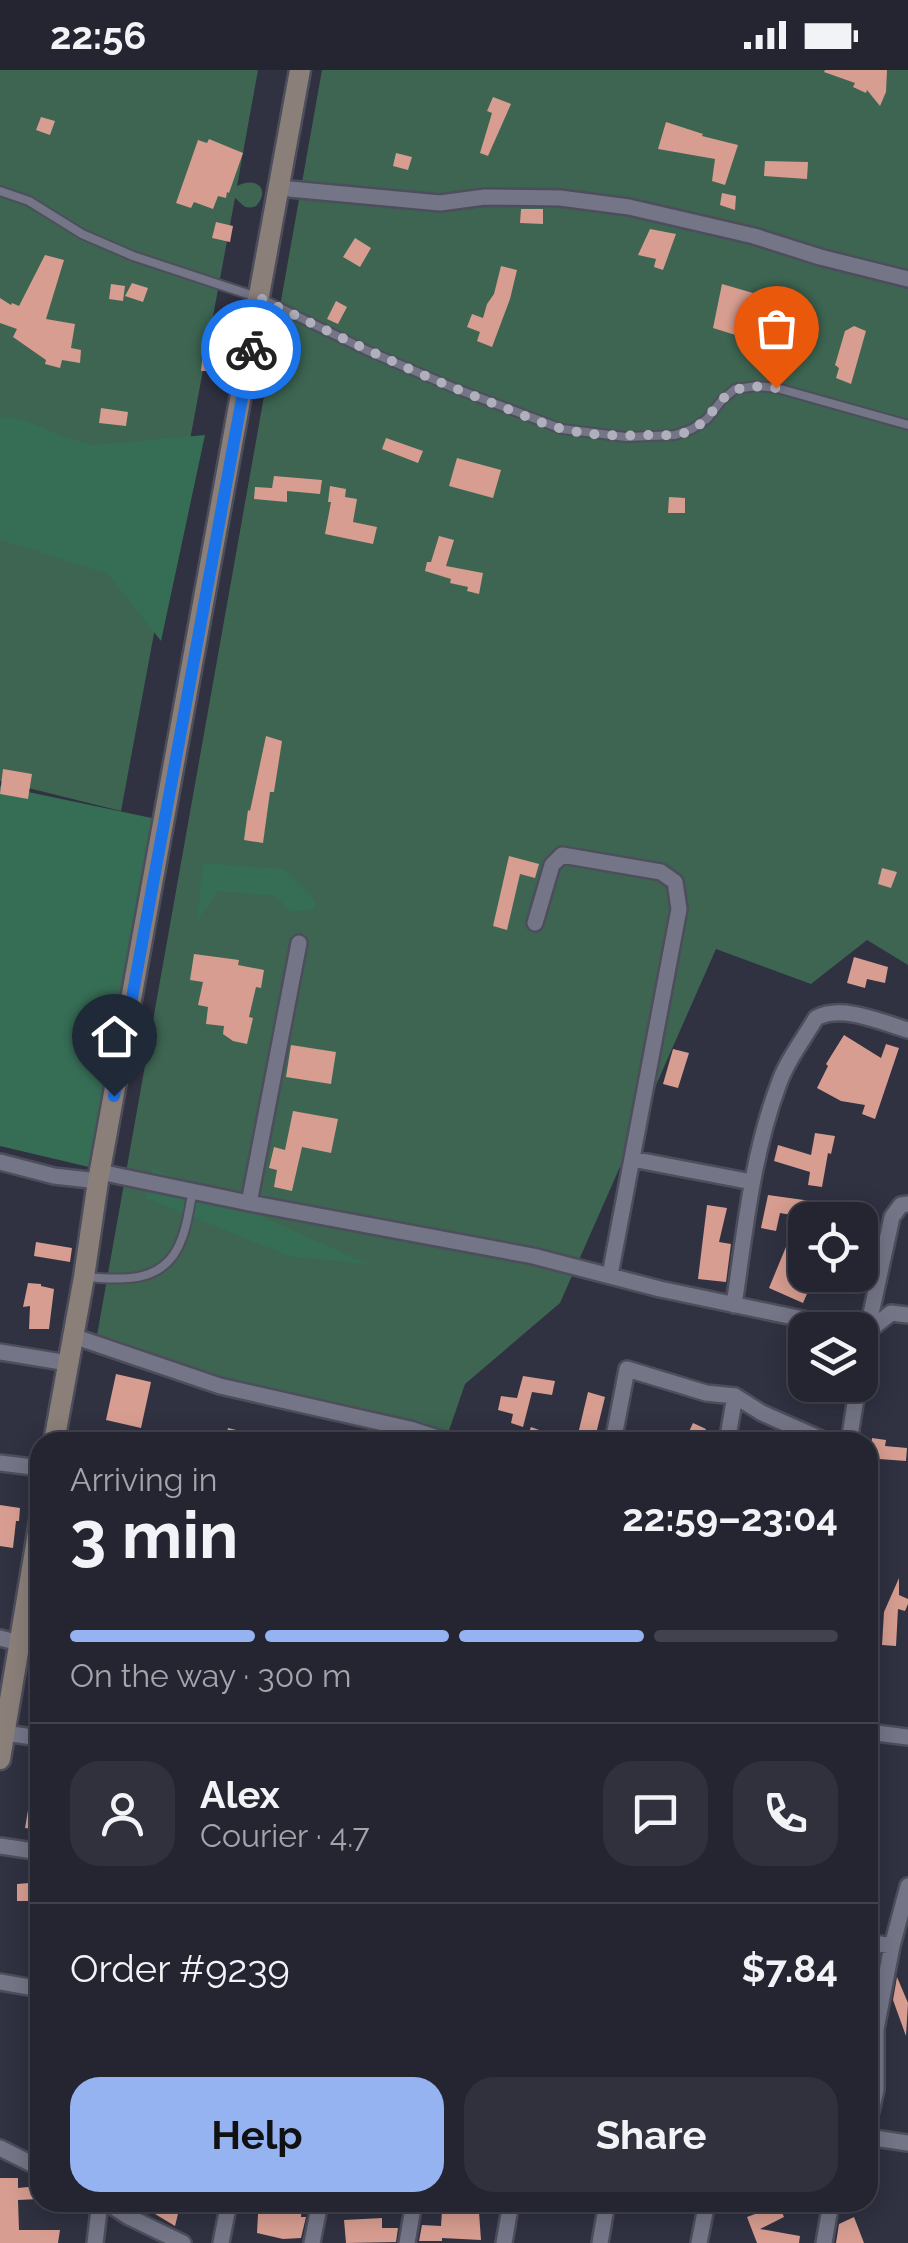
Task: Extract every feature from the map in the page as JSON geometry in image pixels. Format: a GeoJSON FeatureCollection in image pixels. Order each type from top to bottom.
{"type":"FeatureCollection","features":[{"type":"Feature","properties":{"kind":"street"},"geometry":{"type":"LineString","coordinates":[[56,1432],[300,70]]}},
{"type":"Feature","properties":{"kind":"street"},"geometry":{"type":"LineString","coordinates":[[279,188],[440,202],[485,197],[560,198],[629,207],[754,236],[908,279]]}},
{"type":"Feature","properties":{"kind":"street"},"geometry":{"type":"LineString","coordinates":[[535,923],[552,865],[562,855],[661,872],[675,882],[680,909],[610,1275]]}},
{"type":"Feature","properties":{"kind":"street"},"geometry":{"type":"LineString","coordinates":[[249,1204],[299,942]]}},
{"type":"Feature","properties":{"kind":"street"},"geometry":{"type":"LineString","coordinates":[[734,1305],[752,1182],[779,1082],[816,1018],[840,1013],[908,1030]]}},
{"type":"Feature","properties":{"kind":"street"},"geometry":{"type":"LineString","coordinates":[[632,1160],[752,1182]]}},
{"type":"Feature","properties":{"kind":"street"},"geometry":{"type":"LineString","coordinates":[[0,1163],[54,1176],[99,1176],[193,1191],[421,1234],[788,1316]]}},
{"type":"Feature","properties":{"kind":"street"},"geometry":{"type":"LineString","coordinates":[[866,1312],[892,1217],[901,1205],[908,1204]]}},
{"type":"Feature","properties":{"kind":"street"},"geometry":{"type":"LineString","coordinates":[[878,1321],[892,1313],[908,1315]]}},
{"type":"Feature","properties":{"kind":"street"},"geometry":{"type":"LineString","coordinates":[[73,1336],[220,1386],[419,1432]]}},
{"type":"Feature","properties":{"kind":"street"},"geometry":{"type":"LineString","coordinates":[[0,1352],[68,1363]]}},
{"type":"Feature","properties":{"kind":"street"},"geometry":{"type":"LineString","coordinates":[[615,1432],[627,1369],[706,1392],[736,1396],[762,1413],[805,1432]]}},
{"type":"Feature","properties":{"kind":"street"},"geometry":{"type":"LineString","coordinates":[[729,1432],[736,1396]]}},
{"type":"Feature","properties":{"kind":"street"},"geometry":{"type":"LineString","coordinates":[[851,1432],[856,1402]]}},
{"type":"Feature","properties":{"kind":"street"},"geometry":{"type":"LineString","coordinates":[[0,1462],[30,1466]]}},
{"type":"Feature","properties":{"kind":"street"},"geometry":{"type":"LineString","coordinates":[[0,1759],[9,1641],[30,1560]]}},
{"type":"Feature","properties":{"kind":"street"},"geometry":{"type":"LineString","coordinates":[[4,1733],[30,1737]]}},
{"type":"Feature","properties":{"kind":"street"},"geometry":{"type":"LineString","coordinates":[[878,1734],[908,1738]]}},
{"type":"Feature","properties":{"kind":"street"},"geometry":{"type":"LineString","coordinates":[[0,1846],[30,1850]]}},
{"type":"Feature","properties":{"kind":"street"},"geometry":{"type":"LineString","coordinates":[[878,2018],[908,1886]]}},
{"type":"Feature","properties":{"kind":"street"},"geometry":{"type":"LineString","coordinates":[[878,1944],[892,1946]]}},
{"type":"Feature","properties":{"kind":"street"},"geometry":{"type":"LineString","coordinates":[[0,1982],[30,1987]]}},
{"type":"Feature","properties":{"kind":"street"},"geometry":{"type":"LineString","coordinates":[[878,2139],[908,2143]]}},
{"type":"Feature","properties":{"kind":"street"},"geometry":{"type":"LineString","coordinates":[[0,2148],[30,2163]]}},
{"type":"Feature","properties":{"kind":"street"},"geometry":{"type":"LineString","coordinates":[[95,2243],[101,2212]]}},
{"type":"Feature","properties":{"kind":"street"},"geometry":{"type":"LineString","coordinates":[[122,2212],[183,2243]]}},
{"type":"Feature","properties":{"kind":"street"},"geometry":{"type":"LineString","coordinates":[[221,2243],[228,2212]]}},
{"type":"Feature","properties":{"kind":"street"},"geometry":{"type":"LineString","coordinates":[[312,2243],[318,2212]]}},
{"type":"Feature","properties":{"kind":"street"},"geometry":{"type":"LineString","coordinates":[[407,2243],[412,2212]]}},
{"type":"Feature","properties":{"kind":"street"},"geometry":{"type":"LineString","coordinates":[[504,2243],[509,2212]]}},
{"type":"Feature","properties":{"kind":"street"},"geometry":{"type":"LineString","coordinates":[[600,2243],[606,2212]]}},
{"type":"Feature","properties":{"kind":"street"},"geometry":{"type":"LineString","coordinates":[[699,2243],[705,2212]]}},
{"type":"Feature","properties":{"kind":"street"},"geometry":{"type":"LineString","coordinates":[[824,2243],[829,2212]]}},
{"type":"Feature","properties":{"kind":"lane"},"geometry":{"type":"LineString","coordinates":[[0,191],[29,201],[82,234],[134,256],[260,298],[384,358],[562,429],[626,437],[675,435],[708,419],[735,389],[757,386],[908,425]]}},
{"type":"Feature","properties":{"kind":"lane"},"geometry":{"type":"LineString","coordinates":[[84,1276],[122,1281],[160,1268],[175,1253],[182,1238],[193,1191]]}},
{"type":"Feature","properties":{"kind":"green space"},"geometry":{"type":"Polygon","coordinates":[[[0,70],[258,70],[237,186],[255,183],[262,194],[256,206],[249,208],[235,198],[121,811],[0,781],[0,70]]]}},
{"type":"Feature","properties":{"kind":"green space"},"geometry":{"type":"Polygon","coordinates":[[[322,70],[908,70],[908,965],[867,940],[811,984],[716,949],[560,1303],[465,1384],[448,1432],[400,1432],[96,1341],[322,70]]]}},
{"type":"Feature","properties":{"kind":"green space"},"geometry":{"type":"Polygon","coordinates":[[[0,416],[25,420],[93,445],[205,435],[161,641],[108,574],[0,540],[0,416]]]}},
{"type":"Feature","properties":{"kind":"green space"},"geometry":{"type":"Polygon","coordinates":[[[0,786],[166,821],[89,1167],[0,1146],[0,786]]]}},
{"type":"Feature","properties":{"kind":"green space"},"geometry":{"type":"Polygon","coordinates":[[[203,863],[284,869],[315,900],[315,909],[290,912],[276,896],[218,891],[197,921],[203,863]]]}},
{"type":"Feature","properties":{"kind":"green space"},"geometry":{"type":"Polygon","coordinates":[[[153,1168],[368,1264],[288,1256],[146,1198],[153,1168]]]}},
{"type":"Feature","properties":{"kind":"building"},"geometry":{"type":"Polygon","coordinates":[[[825,70],[887,70],[886,92],[880,106],[867,90],[866,93],[853,87],[855,83],[825,70]]]}},
{"type":"Feature","properties":{"kind":"building"},"geometry":{"type":"Polygon","coordinates":[[[493,97],[511,104],[488,156],[480,153],[493,97]]]}},
{"type":"Feature","properties":{"kind":"building"},"geometry":{"type":"Polygon","coordinates":[[[41,117],[55,121],[50,135],[36,130],[41,117]]]}},
{"type":"Feature","properties":{"kind":"building"},"geometry":{"type":"Polygon","coordinates":[[[666,122],[738,145],[725,185],[712,181],[715,159],[658,149],[666,122]]]}},
{"type":"Feature","properties":{"kind":"building"},"geometry":{"type":"Polygon","coordinates":[[[209,139],[243,153],[229,193],[226,198],[218,196],[213,209],[194,202],[191,208],[176,203],[198,140],[207,143],[209,139]]]}},
{"type":"Feature","properties":{"kind":"building"},"geometry":{"type":"Polygon","coordinates":[[[396,153],[412,157],[408,170],[393,166],[396,153]]]}},
{"type":"Feature","properties":{"kind":"building"},"geometry":{"type":"Polygon","coordinates":[[[765,161],[808,162],[807,179],[764,176],[765,161]]]}},
{"type":"Feature","properties":{"kind":"building"},"geometry":{"type":"Polygon","coordinates":[[[722,193],[736,196],[735,210],[720,205],[722,193]]]}},
{"type":"Feature","properties":{"kind":"building"},"geometry":{"type":"Polygon","coordinates":[[[521,209],[543,209],[543,224],[520,223],[521,209]]]}},
{"type":"Feature","properties":{"kind":"building"},"geometry":{"type":"Polygon","coordinates":[[[216,222],[233,226],[230,242],[212,238],[216,222]]]}},
{"type":"Feature","properties":{"kind":"building"},"geometry":{"type":"Polygon","coordinates":[[[650,229],[676,234],[663,270],[654,267],[656,259],[638,255],[650,229]]]}},
{"type":"Feature","properties":{"kind":"building"},"geometry":{"type":"Polygon","coordinates":[[[355,238],[371,248],[360,267],[343,257],[355,238]]]}},
{"type":"Feature","properties":{"kind":"building"},"geometry":{"type":"Polygon","coordinates":[[[45,255],[64,260],[46,319],[75,324],[71,348],[81,350],[80,363],[62,360],[60,368],[45,364],[46,360],[13,337],[17,329],[0,323],[0,298],[19,306],[45,255]]]}},
{"type":"Feature","properties":{"kind":"building"},"geometry":{"type":"Polygon","coordinates":[[[501,266],[517,270],[492,347],[477,341],[480,332],[467,327],[472,314],[483,318],[501,266]]]}},
{"type":"Feature","properties":{"kind":"building"},"geometry":{"type":"Polygon","coordinates":[[[132,283],[148,288],[143,302],[125,296],[132,283]]]}},
{"type":"Feature","properties":{"kind":"building"},"geometry":{"type":"Polygon","coordinates":[[[111,284],[125,286],[123,301],[109,299],[111,284]]]}},
{"type":"Feature","properties":{"kind":"building"},"geometry":{"type":"Polygon","coordinates":[[[722,284],[753,293],[742,337],[713,328],[722,284]]]}},
{"type":"Feature","properties":{"kind":"building"},"geometry":{"type":"Polygon","coordinates":[[[336,301],[347,307],[338,324],[327,319],[336,301]]]}},
{"type":"Feature","properties":{"kind":"building"},"geometry":{"type":"Polygon","coordinates":[[[854,326],[866,331],[851,384],[836,378],[839,368],[835,365],[845,331],[854,326]]]}},
{"type":"Feature","properties":{"kind":"building"},"geometry":{"type":"Polygon","coordinates":[[[224,352],[214,371],[201,371],[203,353],[224,352]]]}},
{"type":"Feature","properties":{"kind":"building"},"geometry":{"type":"Polygon","coordinates":[[[101,408],[128,412],[126,426],[99,423],[101,408]]]}},
{"type":"Feature","properties":{"kind":"building"},"geometry":{"type":"Polygon","coordinates":[[[386,438],[423,451],[418,463],[382,449],[386,438]]]}},
{"type":"Feature","properties":{"kind":"building"},"geometry":{"type":"Polygon","coordinates":[[[457,458],[501,470],[493,498],[449,486],[457,458]]]}},
{"type":"Feature","properties":{"kind":"building"},"geometry":{"type":"Polygon","coordinates":[[[274,476],[322,480],[320,494],[287,491],[287,502],[254,499],[255,487],[272,488],[274,476]]]}},
{"type":"Feature","properties":{"kind":"building"},"geometry":{"type":"Polygon","coordinates":[[[330,486],[346,489],[345,497],[357,499],[353,522],[377,527],[373,544],[325,534],[330,486]]]}},
{"type":"Feature","properties":{"kind":"building"},"geometry":{"type":"Polygon","coordinates":[[[669,497],[685,498],[685,513],[668,513],[669,497]]]}},
{"type":"Feature","properties":{"kind":"building"},"geometry":{"type":"Polygon","coordinates":[[[439,536],[454,540],[446,566],[483,573],[479,594],[425,571],[439,536]]]}},
{"type":"Feature","properties":{"kind":"building"},"geometry":{"type":"Polygon","coordinates":[[[266,736],[282,741],[263,843],[244,840],[266,736]]]}},
{"type":"Feature","properties":{"kind":"building"},"geometry":{"type":"Polygon","coordinates":[[[3,769],[32,774],[28,799],[0,794],[3,769]]]}},
{"type":"Feature","properties":{"kind":"building"},"geometry":{"type":"Polygon","coordinates":[[[509,856],[539,864],[535,878],[520,874],[507,930],[493,926],[509,856]]]}},
{"type":"Feature","properties":{"kind":"building"},"geometry":{"type":"Polygon","coordinates":[[[882,868],[897,872],[891,888],[878,884],[882,868]]]}},
{"type":"Feature","properties":{"kind":"building"},"geometry":{"type":"Polygon","coordinates":[[[194,954],[239,960],[238,965],[264,970],[249,1017],[253,1018],[247,1044],[223,1034],[224,1026],[206,1024],[208,1007],[198,1005],[203,982],[190,980],[194,954]]]}},
{"type":"Feature","properties":{"kind":"building"},"geometry":{"type":"Polygon","coordinates":[[[854,957],[888,967],[885,983],[867,979],[865,988],[847,983],[854,957]]]}},
{"type":"Feature","properties":{"kind":"building"},"geometry":{"type":"Polygon","coordinates":[[[844,1035],[881,1058],[886,1044],[899,1048],[875,1119],[862,1114],[865,1105],[841,1101],[817,1088],[844,1035]]]}},
{"type":"Feature","properties":{"kind":"building"},"geometry":{"type":"Polygon","coordinates":[[[291,1045],[336,1052],[331,1084],[286,1077],[291,1045]]]}},
{"type":"Feature","properties":{"kind":"building"},"geometry":{"type":"Polygon","coordinates":[[[673,1049],[689,1053],[678,1088],[663,1084],[673,1049]]]}},
{"type":"Feature","properties":{"kind":"building"},"geometry":{"type":"Polygon","coordinates":[[[293,1111],[338,1119],[331,1153],[302,1147],[292,1191],[274,1187],[277,1170],[269,1168],[274,1147],[285,1150],[293,1111]]]}},
{"type":"Feature","properties":{"kind":"building"},"geometry":{"type":"Polygon","coordinates":[[[815,1133],[835,1136],[822,1187],[808,1185],[810,1172],[774,1161],[778,1145],[811,1155],[815,1133]]]}},
{"type":"Feature","properties":{"kind":"building"},"geometry":{"type":"Polygon","coordinates":[[[768,1195],[811,1201],[788,1202],[788,1214],[780,1213],[776,1231],[761,1228],[768,1195]]]}},
{"type":"Feature","properties":{"kind":"building"},"geometry":{"type":"Polygon","coordinates":[[[707,1205],[727,1208],[719,1242],[731,1244],[726,1282],[698,1279],[707,1205]]]}},
{"type":"Feature","properties":{"kind":"building"},"geometry":{"type":"Polygon","coordinates":[[[36,1242],[72,1248],[70,1262],[34,1256],[36,1242]]]}},
{"type":"Feature","properties":{"kind":"building"},"geometry":{"type":"Polygon","coordinates":[[[788,1242],[788,1292],[808,1292],[803,1303],[769,1288],[788,1242]]]}},
{"type":"Feature","properties":{"kind":"building"},"geometry":{"type":"Polygon","coordinates":[[[28,1283],[54,1289],[49,1329],[29,1329],[30,1306],[23,1307],[28,1283]]]}},
{"type":"Feature","properties":{"kind":"building"},"geometry":{"type":"Polygon","coordinates":[[[116,1374],[151,1382],[141,1428],[106,1420],[116,1374]]]}},
{"type":"Feature","properties":{"kind":"building"},"geometry":{"type":"Polygon","coordinates":[[[523,1376],[555,1381],[552,1395],[532,1392],[523,1427],[511,1423],[513,1414],[498,1410],[501,1396],[517,1398],[523,1376]]]}},
{"type":"Feature","properties":{"kind":"building"},"geometry":{"type":"Polygon","coordinates":[[[588,1392],[605,1397],[596,1432],[578,1432],[588,1392]]]}},
{"type":"Feature","properties":{"kind":"building"},"geometry":{"type":"Polygon","coordinates":[[[693,1423],[706,1429],[705,1432],[689,1432],[693,1423]]]}},
{"type":"Feature","properties":{"kind":"building"},"geometry":{"type":"Polygon","coordinates":[[[878,1439],[886,1440],[885,1446],[907,1448],[906,1461],[879,1456],[878,1439]]]}},
{"type":"Feature","properties":{"kind":"building"},"geometry":{"type":"Polygon","coordinates":[[[0,1505],[20,1508],[13,1548],[0,1546],[0,1505]]]}},
{"type":"Feature","properties":{"kind":"building"},"geometry":{"type":"Polygon","coordinates":[[[899,1578],[899,1595],[908,1599],[908,1604],[905,1611],[898,1609],[896,1646],[882,1645],[884,1612],[899,1578]]]}},
{"type":"Feature","properties":{"kind":"building"},"geometry":{"type":"Polygon","coordinates":[[[30,1799],[30,1829],[25,1828],[30,1799]]]}},
{"type":"Feature","properties":{"kind":"building"},"geometry":{"type":"Polygon","coordinates":[[[29,1883],[30,1901],[17,1901],[17,1884],[29,1883]]]}},
{"type":"Feature","properties":{"kind":"building"},"geometry":{"type":"Polygon","coordinates":[[[897,1977],[908,2003],[906,2036],[893,2000],[897,1977]]]}},
{"type":"Feature","properties":{"kind":"building"},"geometry":{"type":"Polygon","coordinates":[[[0,2178],[18,2178],[18,2188],[30,2187],[30,2199],[18,2200],[19,2230],[60,2230],[58,2243],[0,2243],[0,2178]]]}},
{"type":"Feature","properties":{"kind":"building"},"geometry":{"type":"Polygon","coordinates":[[[152,2212],[178,2212],[175,2226],[152,2212]]]}},
{"type":"Feature","properties":{"kind":"building"},"geometry":{"type":"Polygon","coordinates":[[[301,2212],[301,2217],[306,2217],[301,2238],[283,2239],[257,2233],[261,2214],[301,2212]]]}},
{"type":"Feature","properties":{"kind":"building"},"geometry":{"type":"Polygon","coordinates":[[[442,2212],[479,2212],[481,2240],[419,2241],[422,2225],[441,2226],[442,2212]]]}},
{"type":"Feature","properties":{"kind":"building"},"geometry":{"type":"Polygon","coordinates":[[[760,2212],[782,2212],[784,2217],[760,2229],[800,2236],[799,2243],[757,2243],[747,2217],[760,2212]]]}},
{"type":"Feature","properties":{"kind":"building"},"geometry":{"type":"Polygon","coordinates":[[[854,2217],[864,2243],[836,2243],[839,2224],[854,2217]]]}},
{"type":"Feature","properties":{"kind":"building"},"geometry":{"type":"Polygon","coordinates":[[[382,2218],[382,2228],[398,2228],[396,2242],[346,2243],[344,2220],[382,2218]]]}},
{"type":"Feature","properties":{"kind":"way so far"},"geometry":{"type":"LineString","coordinates":[[251,349],[260,298],[454,388],[562,429],[599,435],[675,435],[708,419],[735,389],[776,388]]}},
{"type":"Feature","properties":{"kind":"route"},"geometry":{"type":"LineString","coordinates":[[114,1096],[251,349]]}}]}
